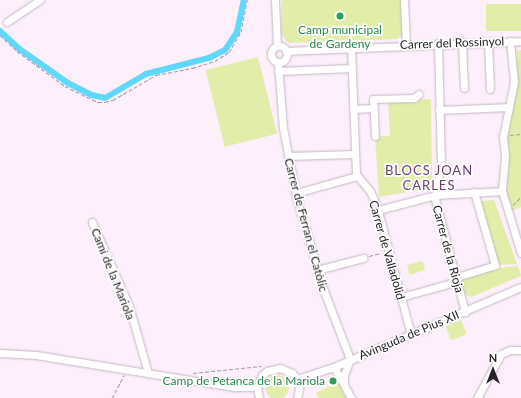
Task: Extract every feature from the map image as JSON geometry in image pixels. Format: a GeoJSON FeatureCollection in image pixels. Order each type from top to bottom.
{"type":"FeatureCollection","features":[{"type":"Feature","properties":{"kind":"street"},"geometry":{"type":"LineString","coordinates":[[7,22],[40,0]]}},
{"type":"Feature","properties":{"kind":"street"},"geometry":{"type":"LineString","coordinates":[[275,0],[277,46]]}},
{"type":"Feature","properties":{"kind":"street"},"geometry":{"type":"LineString","coordinates":[[404,0],[406,44]]}},
{"type":"Feature","properties":{"kind":"street"},"geometry":{"type":"LineString","coordinates":[[510,41],[514,82],[503,135],[505,156],[502,191],[506,209],[521,253]]}},
{"type":"Feature","properties":{"kind":"street","name":"Carrer del Rossinyol"},"geometry":{"type":"LineString","coordinates":[[286,52],[406,44],[521,41]]}},
{"type":"Feature","properties":{"kind":"street"},"geometry":{"type":"LineString","coordinates":[[462,42],[464,88]]}},
{"type":"Feature","properties":{"kind":"street"},"geometry":{"type":"LineString","coordinates":[[488,42],[490,89]]}},
{"type":"Feature","properties":{"kind":"street","name":"Carrer de la Rioja"},"geometry":{"type":"LineString","coordinates":[[438,43],[441,163],[435,203],[465,312]]}},
{"type":"Feature","properties":{"kind":"street"},"geometry":{"type":"LineString","coordinates":[[277,46],[282,46],[286,52],[285,59],[278,62],[271,55],[272,48],[277,46]]}},
{"type":"Feature","properties":{"kind":"street"},"geometry":{"type":"LineString","coordinates":[[296,193],[357,176],[351,48]]}},
{"type":"Feature","properties":{"kind":"street","name":"Carrer de Ferran el Catòlic"},"geometry":{"type":"LineString","coordinates":[[278,62],[288,156],[296,193],[317,270],[350,359]]}},
{"type":"Feature","properties":{"kind":"street"},"geometry":{"type":"LineString","coordinates":[[278,71],[352,68]]}},
{"type":"Feature","properties":{"kind":"street"},"geometry":{"type":"LineString","coordinates":[[375,136],[373,99],[414,98],[420,94]]}},
{"type":"Feature","properties":{"kind":"street"},"geometry":{"type":"LineString","coordinates":[[439,110],[509,107]]}},
{"type":"Feature","properties":{"kind":"street"},"geometry":{"type":"LineString","coordinates":[[353,109],[374,108]]}},
{"type":"Feature","properties":{"kind":"street"},"geometry":{"type":"LineString","coordinates":[[288,156],[355,154]]}},
{"type":"Feature","properties":{"kind":"street","name":"Carrer de Valladolid"},"geometry":{"type":"LineString","coordinates":[[357,176],[370,191],[378,210],[411,335]]}},
{"type":"Feature","properties":{"kind":"street"},"geometry":{"type":"LineString","coordinates":[[378,210],[436,195],[502,191]]}},
{"type":"Feature","properties":{"kind":"street"},"geometry":{"type":"LineString","coordinates":[[401,297],[457,281],[460,276],[495,265],[474,192]]}},
{"type":"Feature","properties":{"kind":"street","name":"Camí de la Mariola"},"geometry":{"type":"LineString","coordinates":[[92,222],[129,306],[148,373]]}},
{"type":"Feature","properties":{"kind":"street"},"geometry":{"type":"LineString","coordinates":[[317,270],[363,258]]}},
{"type":"Feature","properties":{"kind":"street","name":"Avinguda de Pius XII"},"geometry":{"type":"LineString","coordinates":[[296,379],[334,367],[521,287]]}},
{"type":"Feature","properties":{"kind":"street"},"geometry":{"type":"LineString","coordinates":[[477,398],[499,357],[518,349]]}},
{"type":"Feature","properties":{"kind":"street"},"geometry":{"type":"LineString","coordinates":[[0,353],[36,355],[234,387],[257,387]]}},
{"type":"Feature","properties":{"kind":"street"},"geometry":{"type":"LineString","coordinates":[[344,386],[344,374],[350,359]]}},
{"type":"Feature","properties":{"kind":"street"},"geometry":{"type":"LineString","coordinates":[[334,367],[352,398]]}},
{"type":"Feature","properties":{"kind":"street"},"geometry":{"type":"LineString","coordinates":[[259,398],[257,387],[262,375],[274,368],[287,370],[296,379],[299,389],[297,398]]}},
{"type":"Feature","properties":{"kind":"path"},"geometry":{"type":"LineString","coordinates":[[0,35],[17,51],[65,86],[98,102],[113,100],[156,75],[192,68],[215,61],[229,52],[241,32],[247,0]]}},
{"type":"Feature","properties":{"kind":"path"},"geometry":{"type":"LineString","coordinates":[[503,135],[521,134]]}},
{"type":"Feature","properties":{"kind":"path"},"geometry":{"type":"LineString","coordinates":[[506,209],[521,198]]}},
{"type":"Feature","properties":{"kind":"path"},"geometry":{"type":"LineString","coordinates":[[363,258],[388,251]]}},
{"type":"Feature","properties":{"kind":"path"},"geometry":{"type":"LineString","coordinates":[[189,374],[268,365]]}},
{"type":"Feature","properties":{"kind":"path"},"geometry":{"type":"LineString","coordinates":[[112,398],[127,369]]}},
{"type":"Feature","properties":{"kind":"green space","name":"Camp municipal de Gardeny"},"geometry":{"type":"Polygon","coordinates":[[[282,0],[401,0],[402,34],[397,39],[288,43],[281,33],[282,0]]]}},
{"type":"Feature","properties":{"kind":"green space"},"geometry":{"type":"Polygon","coordinates":[[[486,4],[521,4],[521,31],[486,31],[486,4]]]}},
{"type":"Feature","properties":{"kind":"green space"},"geometry":{"type":"Polygon","coordinates":[[[517,50],[521,50],[521,207],[511,211],[506,193],[509,165],[506,133],[515,86],[517,50]]]}},
{"type":"Feature","properties":{"kind":"green space"},"geometry":{"type":"Polygon","coordinates":[[[258,57],[277,134],[225,147],[206,70],[258,57]]]}},
{"type":"Feature","properties":{"kind":"green space"},"geometry":{"type":"Polygon","coordinates":[[[431,99],[432,188],[379,197],[375,136],[390,136],[388,100],[431,99]]]}},
{"type":"Feature","properties":{"kind":"green space"},"geometry":{"type":"Polygon","coordinates":[[[494,200],[517,264],[499,265],[481,201],[494,200]]]}},
{"type":"Feature","properties":{"kind":"green space"},"geometry":{"type":"Polygon","coordinates":[[[423,261],[425,270],[410,275],[407,265],[423,261]]]}},
{"type":"Feature","properties":{"kind":"green space"},"geometry":{"type":"Polygon","coordinates":[[[518,266],[521,276],[471,297],[465,295],[461,279],[499,268],[518,266]]]}},
{"type":"Feature","properties":{"kind":"green space"},"geometry":{"type":"Polygon","coordinates":[[[461,320],[467,334],[451,340],[445,327],[461,320]]]}},
{"type":"Feature","properties":{"kind":"green space"},"geometry":{"type":"Polygon","coordinates":[[[277,375],[286,378],[289,387],[286,396],[277,399],[268,396],[265,387],[268,378],[277,375]]]}},
{"type":"Feature","properties":{"kind":"green space"},"geometry":{"type":"Polygon","coordinates":[[[338,382],[346,398],[319,398],[316,393],[338,382]]]}},
{"type":"Feature","properties":{"kind":"waterway"},"geometry":{"type":"LineString","coordinates":[[0,31],[18,48],[68,83],[92,95],[105,98],[146,74],[209,58],[225,50],[237,32],[244,0]]}},
{"type":"Feature","properties":{"kind":"place","name":"Camp municipal de Gardeny"},"geometry":{"type":"Point","coordinates":[340,16]}},
{"type":"Feature","properties":{"kind":"place","name":"Camp de Petanca de la Mariola"},"geometry":{"type":"Point","coordinates":[333,381]}},
{"type":"Feature","properties":{"kind":"district","name":"BLOCS JOAN CARLES"},"geometry":{"type":"Point","coordinates":[429,178]}}]}
